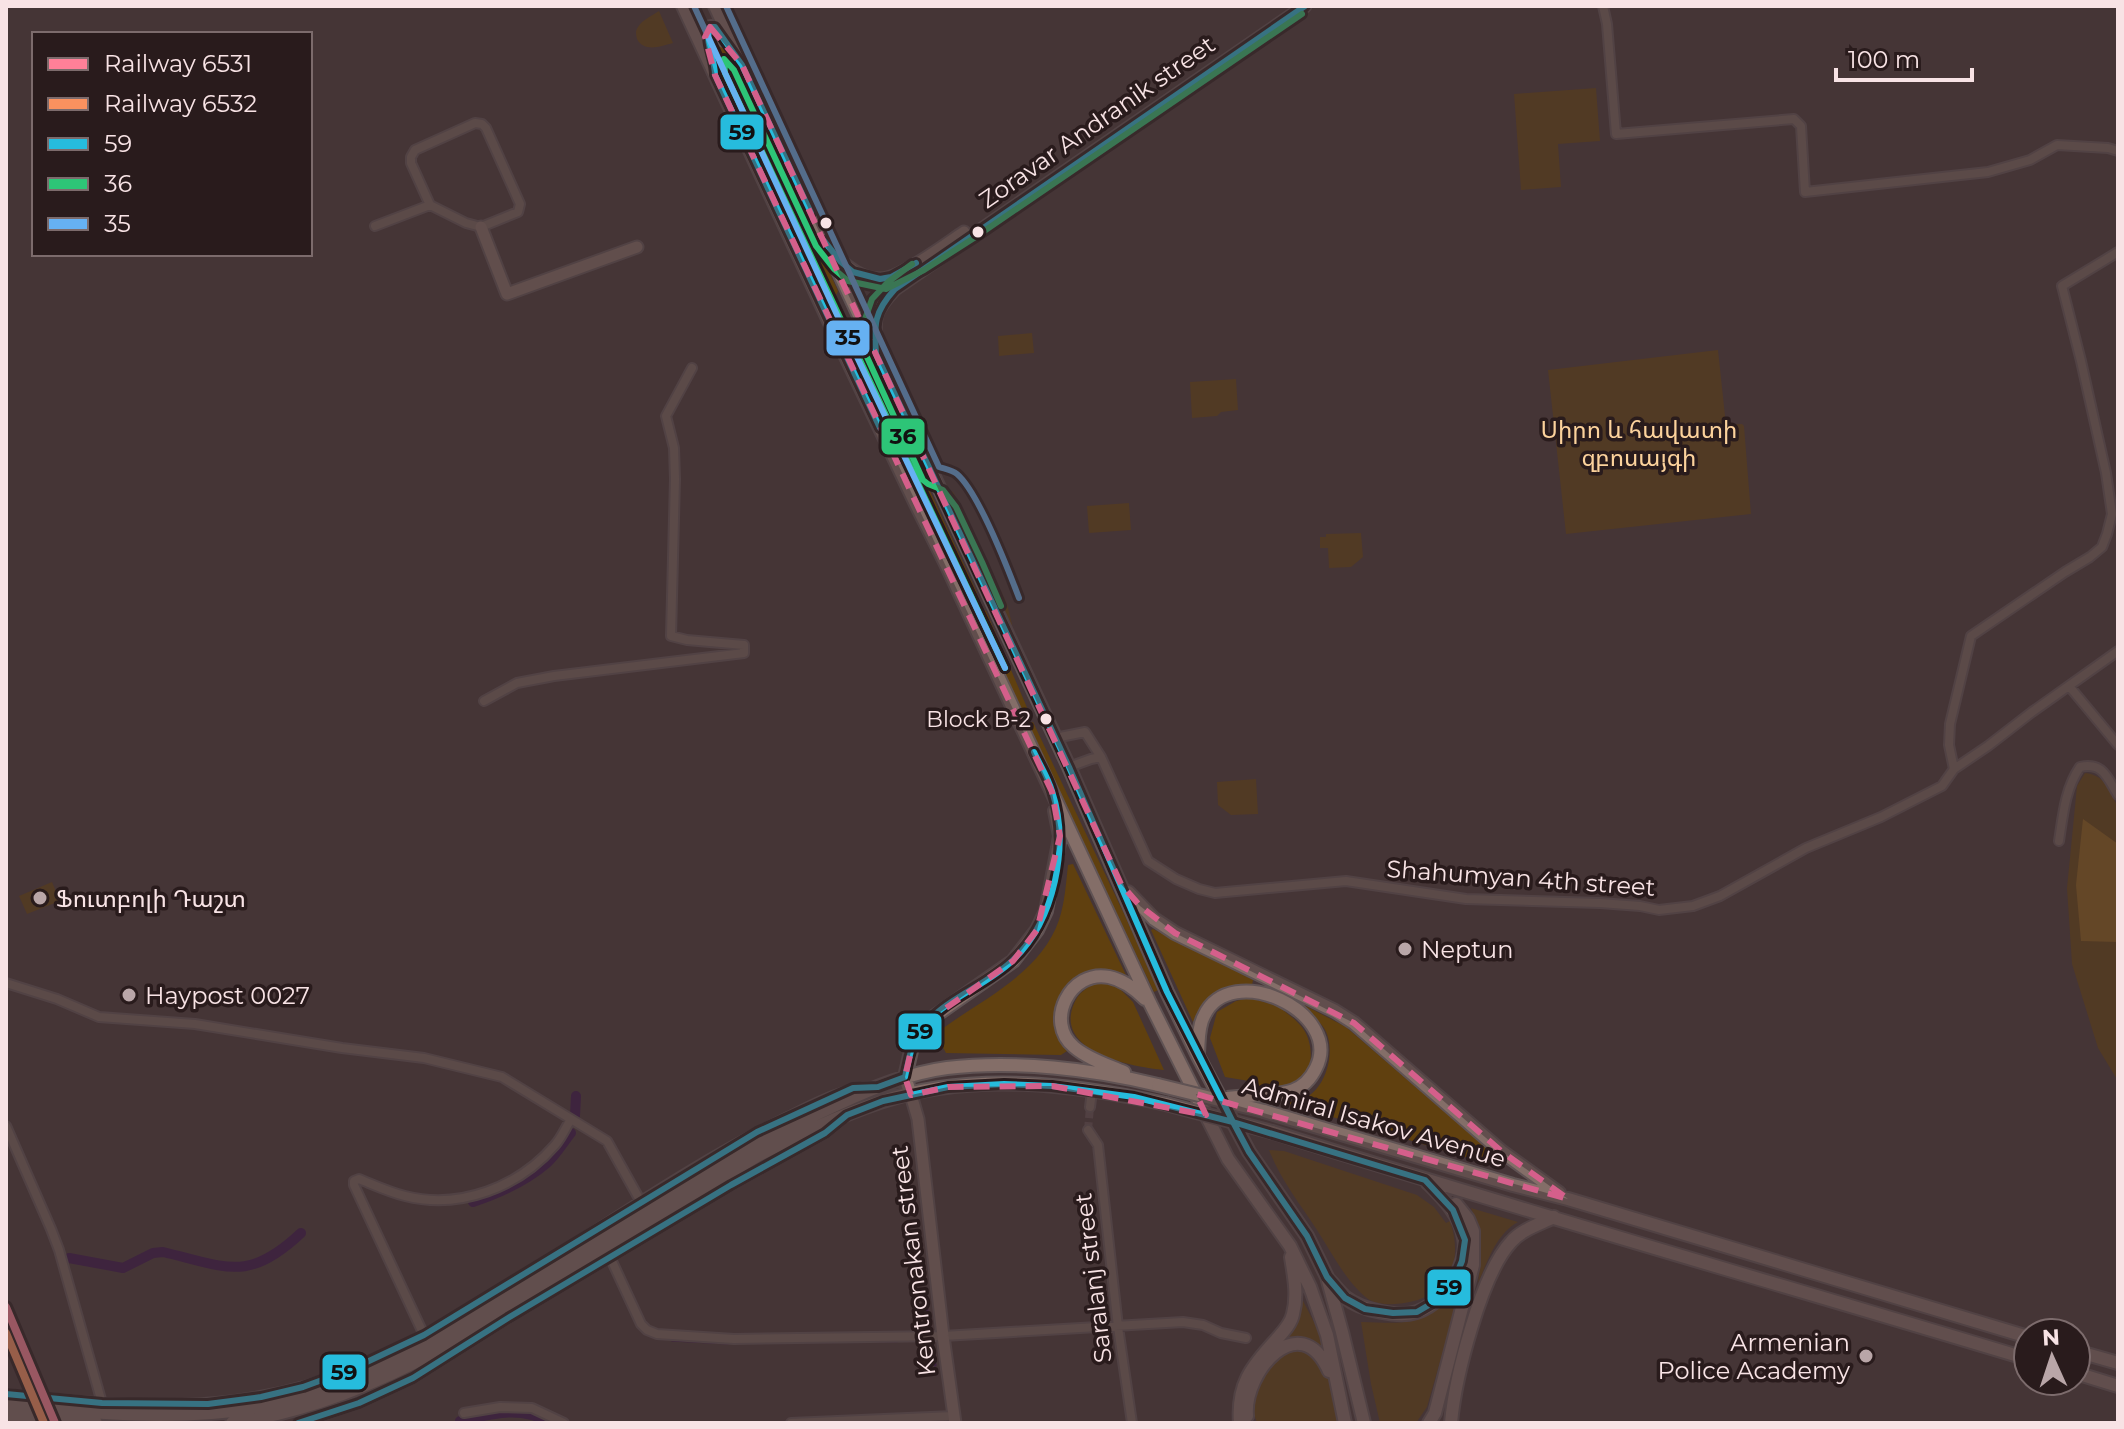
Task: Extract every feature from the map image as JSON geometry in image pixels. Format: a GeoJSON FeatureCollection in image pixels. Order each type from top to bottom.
{"type":"FeatureCollection","features":[{"type":"Feature","properties":{"kind":"highway"},"geometry":{"type":"LineString","coordinates":[[683,6],[1149,1002],[1228,1159],[1290,1246],[1310,1287],[1327,1335],[1345,1423]]}},
{"type":"Feature","properties":{"kind":"highway"},"geometry":{"type":"LineString","coordinates":[[715,6],[1069,767],[1167,992],[1249,1152],[1307,1236],[1327,1277],[1364,1423]]}},
{"type":"Feature","properties":{"kind":"highway"},"geometry":{"type":"LineString","coordinates":[[715,75],[714,58],[705,37],[710,27],[719,31],[742,65]]}},
{"type":"Feature","properties":{"kind":"highway"},"geometry":{"type":"LineString","coordinates":[[946,564],[955,571],[972,604],[988,596]]}},
{"type":"Feature","properties":{"kind":"highway"},"geometry":{"type":"LineString","coordinates":[[911,1095],[905,1077],[918,1034],[929,1020],[1013,961],[1037,930],[1046,911],[1060,836],[1052,792]]}},
{"type":"Feature","properties":{"kind":"highway"},"geometry":{"type":"LineString","coordinates":[[1121,884],[1154,919],[1175,933],[1354,1023],[1501,1151],[1568,1199]]}},
{"type":"Feature","properties":{"kind":"highway"},"geometry":{"type":"LineString","coordinates":[[1149,1002],[1134,988],[1117,979],[1095,977],[1080,983],[1067,995],[1060,1018],[1065,1036],[1076,1049],[1154,1084]]}},
{"type":"Feature","properties":{"kind":"highway"},"geometry":{"type":"LineString","coordinates":[[1198,1056],[1200,1028],[1205,1013],[1217,1000],[1236,992],[1257,991],[1294,1008],[1311,1023],[1320,1037],[1320,1060],[1306,1083],[1298,1089],[1216,1099]]}},
{"type":"Feature","properties":{"kind":"highway"},"geometry":{"type":"LineString","coordinates":[[1149,1002],[1167,992]]}},
{"type":"Feature","properties":{"kind":"highway","name":"Admiral Isakov Avenue"},"geometry":{"type":"LineString","coordinates":[[6,1415],[12,1400],[84,1414],[231,1411],[276,1403],[353,1379],[449,1331],[516,1285],[798,1122],[905,1077],[947,1068],[1016,1066],[1109,1075],[1216,1099],[1568,1199],[2012,1332]]}},
{"type":"Feature","properties":{"kind":"highway","name":"Admiral Isakov Avenue"},"geometry":{"type":"LineString","coordinates":[[232,1423],[276,1416],[315,1405],[410,1372],[435,1352],[757,1156],[807,1130],[883,1101],[948,1087],[1004,1084],[1092,1091],[1166,1104],[1272,1132],[2012,1354]]}},
{"type":"Feature","properties":{"kind":"highway"},"geometry":{"type":"LineString","coordinates":[[1327,1277],[1345,1298],[1365,1309],[1393,1313],[1417,1312],[1445,1293],[1458,1272],[1465,1240],[1453,1210],[1431,1182]]}},
{"type":"Feature","properties":{"kind":"highway"},"geometry":{"type":"LineString","coordinates":[[1429,1423],[1435,1413],[1474,1251],[1473,1231],[1468,1219],[1431,1182]]}},
{"type":"Feature","properties":{"kind":"highway"},"geometry":{"type":"LineString","coordinates":[[1451,1423],[1454,1395],[1478,1309],[1502,1252],[1514,1238],[1554,1217]]}},
{"type":"Feature","properties":{"kind":"highway"},"geometry":{"type":"LineString","coordinates":[[1240,1423],[1240,1397],[1246,1379],[1260,1357],[1287,1328],[1293,1315],[1296,1292],[1290,1246]]}},
{"type":"Feature","properties":{"kind":"highway"},"geometry":{"type":"LineString","coordinates":[[1248,1423],[1246,1411],[1251,1390],[1273,1354],[1283,1347],[1303,1343],[1317,1351],[1323,1357],[1339,1394]]}},
{"type":"Feature","properties":{"kind":"highway"},"geometry":{"type":"LineString","coordinates":[[2092,1356],[2118,1363]]}},
{"type":"Feature","properties":{"kind":"highway"},"geometry":{"type":"LineString","coordinates":[[2092,1378],[2118,1386]]}},
{"type":"Feature","properties":{"kind":"highway"},"geometry":{"type":"LineString","coordinates":[[1438,1423],[1454,1395]]}},
{"type":"Feature","properties":{"kind":"main road","name":"Zoravar Andranik street"},"geometry":{"type":"LineString","coordinates":[[824,241],[853,272],[880,279],[891,277],[968,230],[1296,6]]}},
{"type":"Feature","properties":{"kind":"main road","name":"Zoravar Andranik street"},"geometry":{"type":"LineString","coordinates":[[876,354],[874,321],[877,311],[895,289],[1305,6]]}},
{"type":"Feature","properties":{"kind":"main road"},"geometry":{"type":"LineString","coordinates":[[481,227],[507,294],[637,247]]}},
{"type":"Feature","properties":{"kind":"main road","name":"Kentronakan street"},"geometry":{"type":"LineString","coordinates":[[911,1095],[918,1119],[955,1420]]}},
{"type":"Feature","properties":{"kind":"street"},"geometry":{"type":"LineString","coordinates":[[1603,6],[1616,134],[1794,119],[1801,126],[1805,192],[1988,172],[2030,160],[2057,145],[2118,151]]}},
{"type":"Feature","properties":{"kind":"street"},"geometry":{"type":"LineString","coordinates":[[475,123],[486,128],[520,204],[518,212],[481,227],[430,205],[411,163],[415,150],[475,123]]}},
{"type":"Feature","properties":{"kind":"street"},"geometry":{"type":"LineString","coordinates":[[375,226],[430,205]]}},
{"type":"Feature","properties":{"kind":"street"},"geometry":{"type":"LineString","coordinates":[[1954,769],[1949,745],[1950,724],[1971,636],[2090,557],[2102,547],[2107,534],[2112,514],[2106,473],[2062,286],[2118,252]]}},
{"type":"Feature","properties":{"kind":"street"},"geometry":{"type":"LineString","coordinates":[[484,701],[517,683],[554,676],[744,653],[744,645],[671,636],[675,479],[674,448],[666,416],[692,368]]}},
{"type":"Feature","properties":{"kind":"street","name":"Shahumyan 4th street"},"geometry":{"type":"LineString","coordinates":[[1101,757],[1148,861],[1163,872],[1199,889],[1215,893],[1346,881],[1466,899],[1600,903],[1659,910],[1693,906],[1720,896],[1806,848],[1881,817],[1942,786],[1954,769],[2118,651]]}},
{"type":"Feature","properties":{"kind":"street"},"geometry":{"type":"LineString","coordinates":[[2069,686],[2118,745]]}},
{"type":"Feature","properties":{"kind":"street"},"geometry":{"type":"LineString","coordinates":[[1055,738],[1085,732],[1101,757],[1069,767]]}},
{"type":"Feature","properties":{"kind":"street"},"geometry":{"type":"LineString","coordinates":[[2059,841],[2064,805],[2073,777],[2080,767],[2091,765],[2102,769],[2118,795]]}},
{"type":"Feature","properties":{"kind":"street"},"geometry":{"type":"LineString","coordinates":[[6,983],[57,999],[99,1017],[195,1024],[424,1058],[502,1077],[607,1141],[641,1202]]}},
{"type":"Feature","properties":{"kind":"street"},"geometry":{"type":"LineString","coordinates":[[84,1414],[102,1403],[208,1404],[261,1397],[303,1387],[352,1369],[424,1335],[516,1285],[641,1202],[757,1132],[853,1088],[878,1087]]}},
{"type":"Feature","properties":{"kind":"street"},"geometry":{"type":"LineString","coordinates":[[1090,1107],[1092,1091]]}},
{"type":"Feature","properties":{"kind":"street"},"geometry":{"type":"LineString","coordinates":[[298,1423],[359,1403],[825,1133],[847,1115]]}},
{"type":"Feature","properties":{"kind":"street"},"geometry":{"type":"LineString","coordinates":[[424,1335],[354,1181],[359,1179],[406,1197],[442,1200],[475,1197],[510,1182],[538,1162],[557,1143],[571,1119]]}},
{"type":"Feature","properties":{"kind":"street"},"geometry":{"type":"LineString","coordinates":[[6,1126],[59,1250],[102,1403]]}},
{"type":"Feature","properties":{"kind":"street","name":"Saralanj street"},"geometry":{"type":"LineString","coordinates":[[1088,1130],[1098,1145],[1132,1423]]}},
{"type":"Feature","properties":{"kind":"street"},"geometry":{"type":"LineString","coordinates":[[610,1257],[641,1324],[657,1334],[734,1339],[943,1336],[1183,1322],[1246,1338]]}},
{"type":"Feature","properties":{"kind":"street"},"geometry":{"type":"LineString","coordinates":[[464,1413],[500,1407],[532,1408],[564,1423]]}},
{"type":"Feature","properties":{"kind":"street"},"geometry":{"type":"LineString","coordinates":[[791,1423],[955,1420]]}},
{"type":"Feature","properties":{"kind":"highlighted area"},"geometry":{"type":"Polygon","coordinates":[[[710,27],[742,65],[1121,884],[1140,906],[1175,933],[1354,1023],[1501,1151],[1568,1199],[1196,1094],[1206,1115],[1052,1086],[948,1087],[911,1095],[905,1077],[911,1051],[929,1020],[1013,961],[1037,930],[1060,836],[1052,792],[715,75],[705,37],[710,27]]]}},
{"type":"Feature","properties":{"kind":"green space"},"geometry":{"type":"Polygon","coordinates":[[[659,11],[673,43],[644,46],[637,39],[637,28],[659,11]]]}},
{"type":"Feature","properties":{"kind":"green space"},"geometry":{"type":"Polygon","coordinates":[[[715,34],[720,38],[787,183],[778,187],[711,42],[715,34]]]}},
{"type":"Feature","properties":{"kind":"green space"},"geometry":{"type":"Polygon","coordinates":[[[1596,88],[1600,141],[1558,144],[1561,187],[1521,190],[1514,94],[1596,88]]]}},
{"type":"Feature","properties":{"kind":"green space"},"geometry":{"type":"Polygon","coordinates":[[[790,188],[838,291],[836,295],[828,296],[779,192],[790,188]]]}},
{"type":"Feature","properties":{"kind":"green space"},"geometry":{"type":"Polygon","coordinates":[[[1032,333],[1034,353],[999,356],[998,336],[1032,333]]]}},
{"type":"Feature","properties":{"kind":"green space"},"geometry":{"type":"Polygon","coordinates":[[[854,335],[858,336],[882,387],[872,392],[848,340],[854,335]]]}},
{"type":"Feature","properties":{"kind":"green space","name":"Սիրո և հավատի զբոսայգի"},"geometry":{"type":"Polygon","coordinates":[[[1718,350],[1726,425],[1744,426],[1751,514],[1566,534],[1548,370],[1718,350]]]}},
{"type":"Feature","properties":{"kind":"green space"},"geometry":{"type":"Polygon","coordinates":[[[1236,379],[1238,410],[1192,418],[1190,382],[1236,379]]]}},
{"type":"Feature","properties":{"kind":"green space"},"geometry":{"type":"Polygon","coordinates":[[[885,394],[977,593],[971,595],[955,560],[935,529],[875,398],[885,394]]]}},
{"type":"Feature","properties":{"kind":"green space"},"geometry":{"type":"Polygon","coordinates":[[[947,490],[953,492],[959,502],[1007,604],[1012,624],[1010,629],[947,490]]]}},
{"type":"Feature","properties":{"kind":"green space"},"geometry":{"type":"Polygon","coordinates":[[[1129,503],[1131,530],[1089,533],[1087,506],[1129,503]]]}},
{"type":"Feature","properties":{"kind":"green space"},"geometry":{"type":"Polygon","coordinates":[[[1361,533],[1363,557],[1351,567],[1329,568],[1328,548],[1320,548],[1320,537],[1326,537],[1326,534],[1361,533]]]}},
{"type":"Feature","properties":{"kind":"green space"},"geometry":{"type":"Polygon","coordinates":[[[981,609],[986,611],[1031,717],[1024,720],[975,616],[981,609]]]}},
{"type":"Feature","properties":{"kind":"green space"},"geometry":{"type":"Polygon","coordinates":[[[1033,722],[1125,916],[1158,990],[1154,992],[1027,725],[1033,722]]]}},
{"type":"Feature","properties":{"kind":"green space"},"geometry":{"type":"Polygon","coordinates":[[[2085,773],[2102,780],[2118,807],[2118,1081],[2098,1048],[2072,964],[2067,888],[2077,786],[2085,773]]]}},
{"type":"Feature","properties":{"kind":"green space"},"geometry":{"type":"Polygon","coordinates":[[[1256,779],[1258,814],[1231,815],[1218,805],[1217,782],[1256,779]]]}},
{"type":"Feature","properties":{"kind":"green space"},"geometry":{"type":"Polygon","coordinates":[[[1073,864],[1126,975],[1099,971],[1079,977],[1059,1035],[1067,1051],[1061,1055],[946,1053],[939,1040],[942,1029],[1010,983],[1051,939],[1063,906],[1068,865],[1073,864]]]}},
{"type":"Feature","properties":{"kind":"green space","name":"Ֆուտբոլի Դաշտ"},"geometry":{"type":"Polygon","coordinates":[[[52,882],[60,901],[27,914],[19,896],[52,882]]]}},
{"type":"Feature","properties":{"kind":"green space"},"geometry":{"type":"Polygon","coordinates":[[[1153,929],[1253,980],[1252,985],[1231,987],[1216,993],[1204,1004],[1193,1022],[1153,929]]]}},
{"type":"Feature","properties":{"kind":"green space"},"geometry":{"type":"Polygon","coordinates":[[[1100,982],[1118,987],[1133,1002],[1164,1070],[1117,1061],[1086,1046],[1076,1035],[1071,1022],[1075,1001],[1084,991],[1100,982]]]}},
{"type":"Feature","properties":{"kind":"green space"},"geometry":{"type":"Polygon","coordinates":[[[1249,998],[1280,1008],[1304,1030],[1311,1057],[1304,1077],[1298,1081],[1285,1086],[1261,1087],[1255,1082],[1225,1077],[1210,1038],[1217,1012],[1236,1001],[1249,998]]]}},
{"type":"Feature","properties":{"kind":"green space"},"geometry":{"type":"Polygon","coordinates":[[[1300,1003],[1346,1027],[1503,1162],[1504,1167],[1286,1103],[1310,1095],[1316,1089],[1326,1073],[1330,1054],[1324,1028],[1300,1003]]]}},
{"type":"Feature","properties":{"kind":"green space"},"geometry":{"type":"Polygon","coordinates":[[[1269,1150],[1284,1151],[1417,1195],[1434,1207],[1446,1223],[1450,1221],[1454,1236],[1453,1263],[1442,1285],[1432,1293],[1404,1303],[1386,1304],[1368,1299],[1340,1267],[1285,1181],[1269,1150]]]}},
{"type":"Feature","properties":{"kind":"green space"},"geometry":{"type":"Polygon","coordinates":[[[1471,1208],[1518,1222],[1498,1241],[1478,1283],[1480,1245],[1471,1208]]]}},
{"type":"Feature","properties":{"kind":"green space"},"geometry":{"type":"Polygon","coordinates":[[[1462,1285],[1427,1407],[1416,1423],[1380,1423],[1361,1322],[1418,1320],[1438,1308],[1462,1285]]]}},
{"type":"Feature","properties":{"kind":"green space"},"geometry":{"type":"Polygon","coordinates":[[[1299,1293],[1317,1328],[1328,1363],[1316,1347],[1304,1340],[1291,1341],[1272,1349],[1299,1293]]]}},
{"type":"Feature","properties":{"kind":"green space"},"geometry":{"type":"Polygon","coordinates":[[[1286,1349],[1307,1349],[1331,1378],[1338,1423],[1257,1423],[1252,1408],[1253,1393],[1273,1357],[1286,1349]]]}},
{"type":"Feature","properties":{"kind":"shaded area"},"geometry":{"type":"Polygon","coordinates":[[[2083,819],[2118,844],[2118,942],[2081,941],[2076,885],[2083,819]]]}},
{"type":"Feature","properties":{"kind":"waterway"},"geometry":{"type":"LineString","coordinates":[[575,1116],[576,1096]]}},
{"type":"Feature","properties":{"kind":"waterway"},"geometry":{"type":"LineString","coordinates":[[473,1202],[512,1186],[539,1170],[571,1133]]}},
{"type":"Feature","properties":{"kind":"waterway"},"geometry":{"type":"LineString","coordinates":[[69,1258],[123,1268],[153,1253],[163,1252],[236,1267],[266,1259],[301,1233]]}},
{"type":"Feature","properties":{"kind":"waterway"},"geometry":{"type":"LineString","coordinates":[[926,1297],[928,1329]]}},
{"type":"Feature","properties":{"kind":"waterway"},"geometry":{"type":"LineString","coordinates":[[929,1339],[935,1365]]}},
{"type":"Feature","properties":{"kind":"waterway"},"geometry":{"type":"LineString","coordinates":[[672,1340],[728,1343]]}},
{"type":"Feature","properties":{"kind":"waterway"},"geometry":{"type":"LineString","coordinates":[[781,1342],[897,1341]]}},
{"type":"Feature","properties":{"kind":"waterway"},"geometry":{"type":"LineString","coordinates":[[460,1421],[518,1413],[553,1423]]}},
{"type":"Feature","properties":{"kind":"tunnel"},"geometry":{"type":"LineString","coordinates":[[1088,1130],[1090,1107]]}},
{"type":"Feature","properties":{"kind":"rail line","name":"6531"},"geometry":{"type":"LineString","coordinates":[[6,1307],[55,1423]]}},
{"type":"Feature","properties":{"kind":"rail line","name":"6532"},"geometry":{"type":"LineString","coordinates":[[6,1333],[44,1423]]}},
{"type":"Feature","properties":{"kind":"transit line","name":"35"},"geometry":{"type":"LineString","coordinates":[[694,6],[1005,668]]}},
{"type":"Feature","properties":{"kind":"transit line","name":"35"},"geometry":{"type":"LineString","coordinates":[[726,6],[939,467],[957,474],[974,497],[1019,598]]}},
{"type":"Feature","properties":{"kind":"transit line","name":"59"},"geometry":{"type":"LineString","coordinates":[[1233,1122],[1167,992],[1069,767],[876,354],[876,326],[879,312],[895,289],[1305,6]]}},
{"type":"Feature","properties":{"kind":"transit line","name":"36"},"geometry":{"type":"LineString","coordinates":[[1005,668],[725,73],[724,59],[734,70],[816,246],[848,281],[886,289],[924,270],[974,238],[1302,14]]}},
{"type":"Feature","properties":{"kind":"transit line","name":"59"},"geometry":{"type":"LineString","coordinates":[[811,213],[742,65],[715,27],[710,27],[708,39],[715,75],[880,428]]}},
{"type":"Feature","properties":{"kind":"transit line","name":"59"},"geometry":{"type":"LineString","coordinates":[[824,241],[853,272],[880,279],[891,277],[916,263]]}},
{"type":"Feature","properties":{"kind":"transit line","name":"36"},"geometry":{"type":"LineString","coordinates":[[912,264],[872,299],[864,322],[867,357],[923,480],[943,490],[956,507],[1001,606]]}},
{"type":"Feature","properties":{"kind":"transit line","name":"59"},"geometry":{"type":"LineString","coordinates":[[6,1394],[102,1403],[208,1404],[261,1397],[303,1387],[352,1369],[424,1335],[757,1132],[853,1088],[878,1087],[905,1077],[913,1046],[926,1024],[948,1004],[1012,961],[1027,944],[1048,904],[1059,858],[1057,812],[1052,791],[1034,752]]}},
{"type":"Feature","properties":{"kind":"transit line","name":"59"},"geometry":{"type":"LineString","coordinates":[[298,1423],[359,1403],[413,1378],[731,1185],[825,1133],[847,1115],[883,1101],[948,1087],[1004,1084],[1052,1086],[1134,1097],[1233,1122]]}},
{"type":"Feature","properties":{"kind":"transit line","name":"59"},"geometry":{"type":"LineString","coordinates":[[1233,1122],[1425,1180],[1453,1210],[1465,1240],[1462,1261],[1453,1283],[1434,1302],[1417,1312],[1365,1309],[1345,1298],[1327,1277],[1307,1236],[1249,1152],[1233,1122]]}},
{"type":"Feature","properties":{"kind":"place","name":"Block B-2"},"geometry":{"type":"Point","coordinates":[1046,719]}},
{"type":"Feature","properties":{"kind":"place","name":"Ֆուտբոլի Դաշտ"},"geometry":{"type":"Point","coordinates":[40,898]}},
{"type":"Feature","properties":{"kind":"place","name":"Neptun"},"geometry":{"type":"Point","coordinates":[1405,949]}},
{"type":"Feature","properties":{"kind":"place","name":"Haypost 0027"},"geometry":{"type":"Point","coordinates":[129,995]}},
{"type":"Feature","properties":{"kind":"place","name":"Armenian Police Academy"},"geometry":{"type":"Point","coordinates":[1866,1356]}}]}
